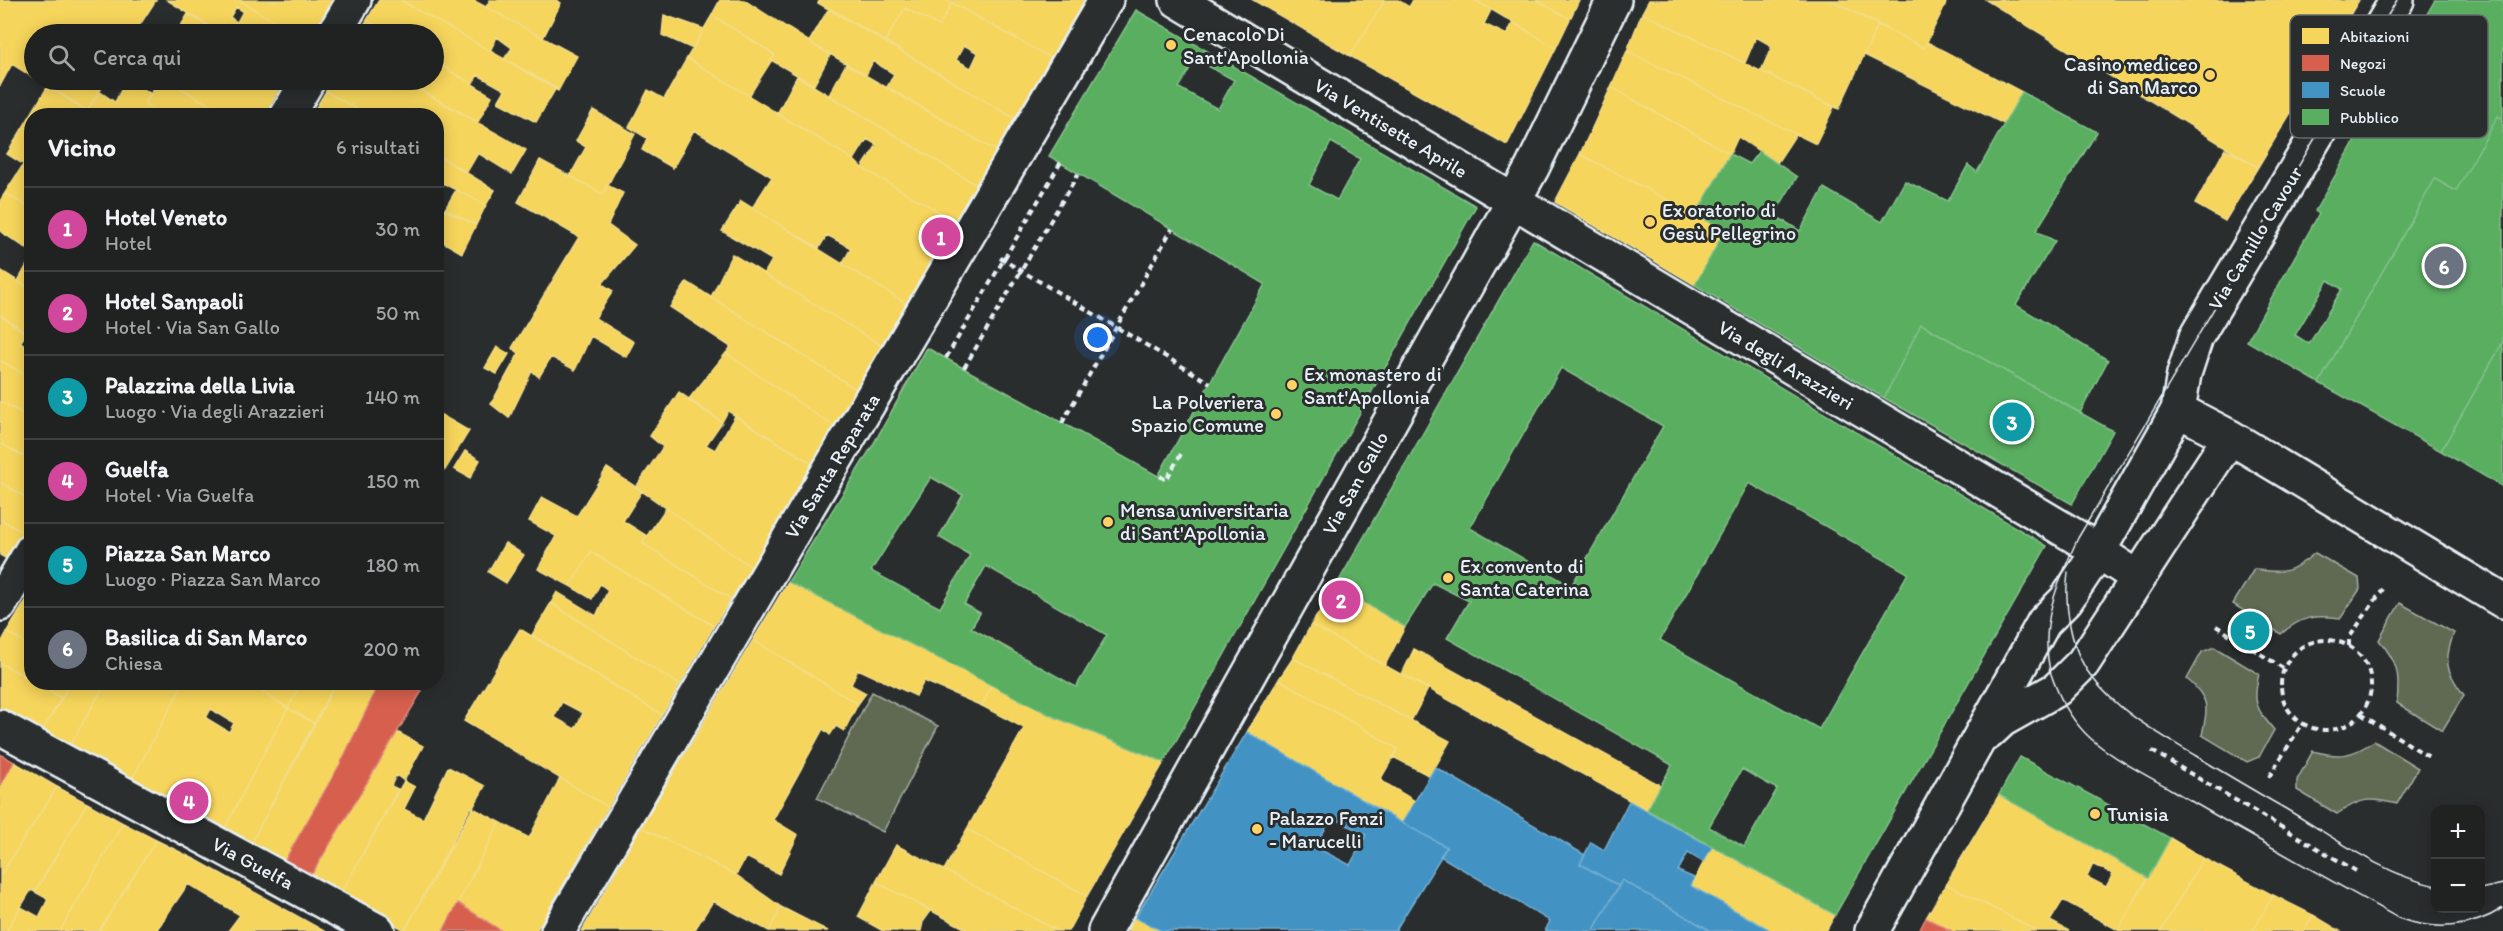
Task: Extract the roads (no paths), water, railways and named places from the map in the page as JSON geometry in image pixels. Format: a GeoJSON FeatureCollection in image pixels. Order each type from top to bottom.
{"type":"FeatureCollection","features":[{"type":"Feature","properties":{"kind":"street"},"geometry":{"type":"LineString","coordinates":[[340,24],[354,0]]}},
{"type":"Feature","properties":{"kind":"street","name":"Via Santa Reparata"},"geometry":{"type":"LineString","coordinates":[[558,931],[1106,0]]}},
{"type":"Feature","properties":{"kind":"street","name":"Via Ventisette Aprile"},"geometry":{"type":"LineString","coordinates":[[1177,0],[1513,200]]}},
{"type":"Feature","properties":{"kind":"street","name":"Via San Gallo"},"geometry":{"type":"LineString","coordinates":[[1105,931],[1513,200],[1614,0]]}},
{"type":"Feature","properties":{"kind":"street","name":"Via Camillo Cavour"},"geometry":{"type":"LineString","coordinates":[[2388,15],[2397,0]]}},
{"type":"Feature","properties":{"kind":"street"},"geometry":{"type":"LineString","coordinates":[[291,108],[302,90]]}},
{"type":"Feature","properties":{"kind":"street","name":"Via Camillo Cavour"},"geometry":{"type":"LineString","coordinates":[[1973,750],[2044,622],[2066,600],[2098,552],[2178,410],[2189,353],[2196,337],[2315,138]]}},
{"type":"Feature","properties":{"kind":"street","name":"Via degli Arazzieri"},"geometry":{"type":"LineString","coordinates":[[1513,200],[2060,528],[2137,578]]}},
{"type":"Feature","properties":{"kind":"street"},"geometry":{"type":"LineString","coordinates":[[2178,410],[2230,437],[2503,601]]}},
{"type":"Feature","properties":{"kind":"street"},"geometry":{"type":"LineString","coordinates":[[1872,931],[1973,750],[2002,720],[2057,689],[2083,663],[2230,437]]}},
{"type":"Feature","properties":{"kind":"street"},"geometry":{"type":"LineString","coordinates":[[0,604],[24,564]]}},
{"type":"Feature","properties":{"kind":"street","name":"Via Guelfa"},"geometry":{"type":"LineString","coordinates":[[0,727],[378,931]]}},
{"type":"Feature","properties":{"kind":"tram line"},"geometry":{"type":"LineString","coordinates":[[2388,15],[2397,0]]}},
{"type":"Feature","properties":{"kind":"tram line"},"geometry":{"type":"LineString","coordinates":[[2315,138],[2078,538],[2052,604],[2047,639],[2051,674],[2069,712],[2085,733],[2104,749],[2228,823],[2398,918],[2425,925],[2452,926],[2478,920],[2503,908]]}},
{"type":"Feature","properties":{"kind":"tram line"},"geometry":{"type":"LineString","coordinates":[[2068,572],[2068,612],[2073,640],[2091,676],[2113,700],[2153,730],[2358,854],[2397,873],[2431,885]]}},
{"type":"Feature","properties":{"kind":"tram line"},"geometry":{"type":"LineString","coordinates":[[2485,888],[2503,884]]}},
{"type":"Feature","properties":{"kind":"place","name":"Cenacolo Di Sant'Apollonia"},"geometry":{"type":"Point","coordinates":[1171,45]}},
{"type":"Feature","properties":{"kind":"place","name":"Casino mediceo di San Marco"},"geometry":{"type":"Point","coordinates":[2210,75]}},
{"type":"Feature","properties":{"kind":"place","name":"Ex oratorio di Gesù Pellegrino"},"geometry":{"type":"Point","coordinates":[1650,222]}},
{"type":"Feature","properties":{"kind":"place","name":"Hotel Veneto"},"geometry":{"type":"Point","coordinates":[941,237]}},
{"type":"Feature","properties":{"kind":"place","name":"Basilica di San Marco"},"geometry":{"type":"Point","coordinates":[2444,266]}},
{"type":"Feature","properties":{"kind":"place","name":"Ex monastero di Sant'Apollonia"},"geometry":{"type":"Point","coordinates":[1292,385]}},
{"type":"Feature","properties":{"kind":"place","name":"La Polveriera Spazio Comune"},"geometry":{"type":"Point","coordinates":[1276,414]}},
{"type":"Feature","properties":{"kind":"place","name":"Palazzina della Livia"},"geometry":{"type":"Point","coordinates":[2012,422]}},
{"type":"Feature","properties":{"kind":"place","name":"Mensa universitaria di Sant'Apollonia"},"geometry":{"type":"Point","coordinates":[1108,522]}},
{"type":"Feature","properties":{"kind":"place","name":"Ex convento di Santa Caterina"},"geometry":{"type":"Point","coordinates":[1448,578]}},
{"type":"Feature","properties":{"kind":"place","name":"Hotel Sanpaoli"},"geometry":{"type":"Point","coordinates":[1341,600]}},
{"type":"Feature","properties":{"kind":"place","name":"Piazza San Marco"},"geometry":{"type":"Point","coordinates":[2250,631]}},
{"type":"Feature","properties":{"kind":"place","name":"Guelfa"},"geometry":{"type":"Point","coordinates":[189,801]}},
{"type":"Feature","properties":{"kind":"place","name":"Tunisia"},"geometry":{"type":"Point","coordinates":[2095,814]}},
{"type":"Feature","properties":{"kind":"place","name":"Palazzo Fenzi - Marucelli"},"geometry":{"type":"Point","coordinates":[1257,829]}}]}
